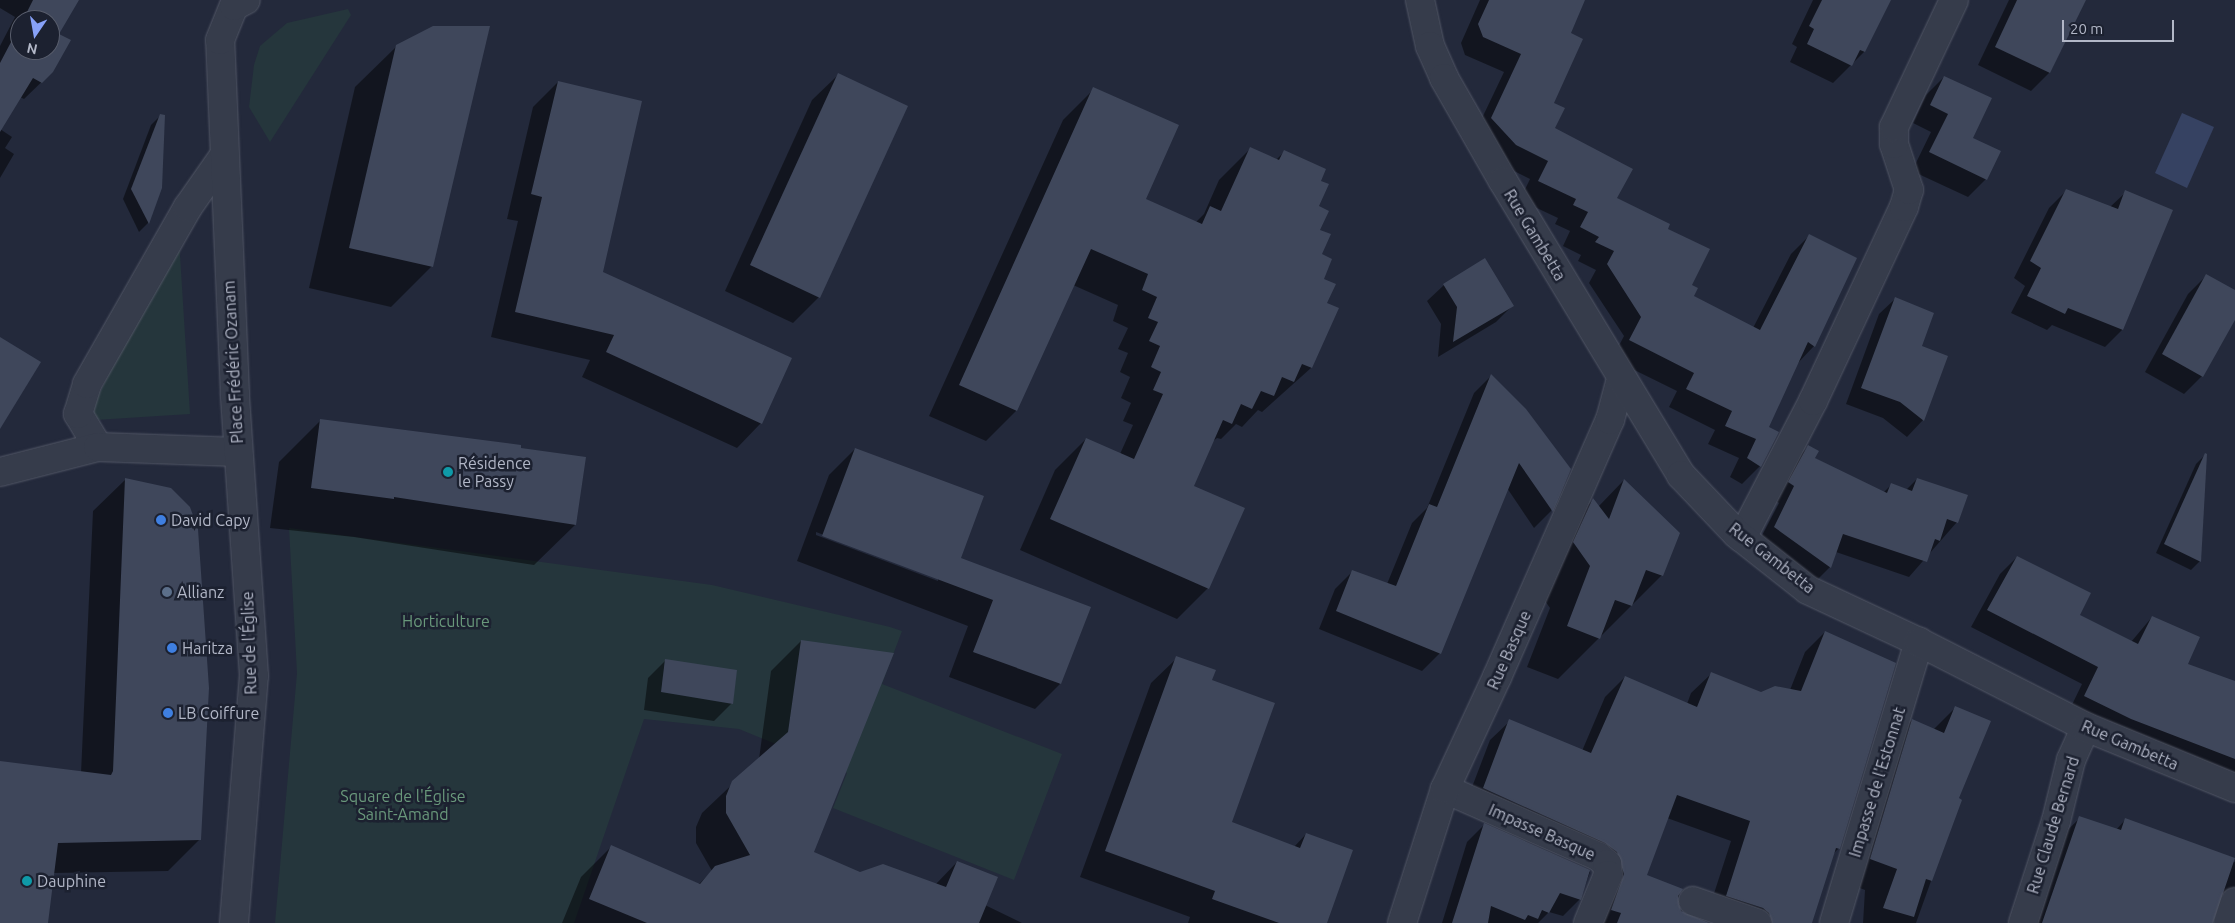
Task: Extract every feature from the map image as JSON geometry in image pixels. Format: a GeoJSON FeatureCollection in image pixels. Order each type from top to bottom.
{"type":"FeatureCollection","features":[{"type":"Feature","properties":{"kind":"street","name":"Rue Gambetta"},"geometry":{"type":"LineString","coordinates":[[1420,0],[1430,46],[1444,78],[1621,379],[1681,475],[1742,538],[1808,590],[1919,642],[2086,728],[2235,788]]}},
{"type":"Feature","properties":{"kind":"street"},"geometry":{"type":"LineString","coordinates":[[1742,538],[1813,400],[1904,207],[1909,190],[1894,144],[1894,127],[1954,0]]}},
{"type":"Feature","properties":{"kind":"street","name":"Place Frédéric Ozanam"},"geometry":{"type":"LineString","coordinates":[[0,472],[98,447],[238,452],[223,157],[220,40],[237,2]]}},
{"type":"Feature","properties":{"kind":"street"},"geometry":{"type":"LineString","coordinates":[[98,447],[78,414],[87,384],[188,207],[223,157]]}},
{"type":"Feature","properties":{"kind":"street","name":"Rue Basque"},"geometry":{"type":"LineString","coordinates":[[1402,923],[1445,789],[1602,438],[1621,379]]}},
{"type":"Feature","properties":{"kind":"street","name":"Rue de l'Église"},"geometry":{"type":"LineString","coordinates":[[234,923],[254,676],[238,452]]}},
{"type":"Feature","properties":{"kind":"street","name":"Impasse de l'Estonnat"},"geometry":{"type":"LineString","coordinates":[[1834,923],[1919,642]]}},
{"type":"Feature","properties":{"kind":"street","name":"Rue Claude Bernard"},"geometry":{"type":"LineString","coordinates":[[2023,923],[2056,821],[2071,760],[2086,728]]}},
{"type":"Feature","properties":{"kind":"street","name":"Impasse Basque"},"geometry":{"type":"LineString","coordinates":[[1445,789],[1599,857],[1608,864],[1608,876],[1588,923]]}},
{"type":"Feature","properties":{"kind":"street"},"geometry":{"type":"LineString","coordinates":[[1693,901],[1757,923]]}},
{"type":"Feature","properties":{"kind":"street"},"geometry":{"type":"LineString","coordinates":[[2228,923],[2235,902]]}},
{"type":"Feature","properties":{"kind":"green space"},"geometry":{"type":"Polygon","coordinates":[[[348,9],[351,15],[270,142],[249,107],[254,65],[260,46],[287,23],[348,9]]]}},
{"type":"Feature","properties":{"kind":"green space"},"geometry":{"type":"Polygon","coordinates":[[[179,239],[190,414],[95,420],[93,406],[161,269],[179,239]]]}},
{"type":"Feature","properties":{"kind":"green space"},"geometry":{"type":"Polygon","coordinates":[[[289,528],[712,585],[902,631],[882,684],[1062,754],[1014,880],[833,808],[847,773],[739,729],[644,719],[574,923],[275,923],[297,673],[289,528]]]}},
{"type":"Feature","properties":{"kind":"water"},"geometry":{"type":"Polygon","coordinates":[[[2182,113],[2214,127],[2187,188],[2155,173],[2182,113]]]}},
{"type":"Feature","properties":{"kind":"building"},"geometry":{"type":"Polygon","coordinates":[[[33,0],[79,0],[60,32],[60,10],[28,10],[33,0]]]}},
{"type":"Feature","properties":{"kind":"building"},"geometry":{"type":"Polygon","coordinates":[[[1489,0],[1585,0],[1571,33],[1583,39],[1554,103],[1565,108],[1555,128],[1633,169],[1617,198],[1670,224],[1668,229],[1710,249],[1692,285],[1698,288],[1694,296],[1760,330],[1809,234],[1857,258],[1815,347],[1808,342],[1769,427],[1779,432],[1761,467],[1747,458],[1756,439],[1725,426],[1732,411],[1686,389],[1694,373],[1629,340],[1641,317],[1607,264],[1614,251],[1595,242],[1599,237],[1580,227],[1588,212],[1573,205],[1576,199],[1538,181],[1548,161],[1516,145],[1491,118],[1521,54],[1483,37],[1478,24],[1489,0]]]}},
{"type":"Feature","properties":{"kind":"building"},"geometry":{"type":"Polygon","coordinates":[[[1822,0],[1891,0],[1865,52],[1860,50],[1852,66],[1807,44],[1814,29],[1809,26],[1822,0]]]}},
{"type":"Feature","properties":{"kind":"building"},"geometry":{"type":"Polygon","coordinates":[[[2017,0],[2086,0],[2050,73],[1995,47],[2017,0]]]}},
{"type":"Feature","properties":{"kind":"building"},"geometry":{"type":"Polygon","coordinates":[[[433,26],[490,26],[433,267],[349,248],[396,45],[433,26]]]}},
{"type":"Feature","properties":{"kind":"building"},"geometry":{"type":"Polygon","coordinates":[[[60,34],[71,40],[60,60],[60,34]]]}},
{"type":"Feature","properties":{"kind":"building"},"geometry":{"type":"Polygon","coordinates":[[[10,44],[10,60],[60,60],[53,72],[42,83],[33,78],[0,132],[0,63],[10,44]]]}},
{"type":"Feature","properties":{"kind":"building"},"geometry":{"type":"Polygon","coordinates":[[[838,73],[908,106],[820,298],[750,265],[838,73]]]}},
{"type":"Feature","properties":{"kind":"building"},"geometry":{"type":"Polygon","coordinates":[[[1944,76],[1992,98],[1973,138],[2001,151],[1987,180],[1929,152],[1948,114],[1930,105],[1944,76]]]}},
{"type":"Feature","properties":{"kind":"building"},"geometry":{"type":"Polygon","coordinates":[[[558,81],[642,101],[603,272],[792,358],[762,424],[606,352],[614,335],[515,312],[542,197],[531,194],[558,81]]]}},
{"type":"Feature","properties":{"kind":"building"},"geometry":{"type":"Polygon","coordinates":[[[1093,87],[1179,125],[1146,199],[1202,224],[1210,206],[1221,211],[1250,147],[1279,160],[1284,150],[1326,169],[1321,181],[1329,184],[1319,206],[1329,211],[1320,230],[1331,234],[1322,254],[1332,259],[1324,279],[1336,284],[1327,303],[1339,308],[1312,368],[1302,364],[1294,382],[1282,377],[1274,396],[1261,391],[1252,409],[1241,404],[1232,424],[1223,420],[1194,486],[1245,508],[1209,589],[1050,519],[1086,438],[1134,459],[1163,394],[1153,390],[1161,372],[1151,367],[1160,346],[1149,341],[1158,322],[1148,318],[1157,297],[1142,290],[1148,274],[1091,249],[1017,411],[959,385],[1093,87]]]}},
{"type":"Feature","properties":{"kind":"building"},"geometry":{"type":"Polygon","coordinates":[[[160,114],[165,115],[162,188],[149,224],[131,189],[160,114]]]}},
{"type":"Feature","properties":{"kind":"building"},"geometry":{"type":"Polygon","coordinates":[[[2066,189],[2118,209],[2125,190],[2173,210],[2123,330],[2068,308],[2065,314],[2027,296],[2041,268],[2030,261],[2066,189]]]}},
{"type":"Feature","properties":{"kind":"building"},"geometry":{"type":"Polygon","coordinates":[[[1485,258],[1514,306],[1453,342],[1457,307],[1443,284],[1485,258]]]}},
{"type":"Feature","properties":{"kind":"building"},"geometry":{"type":"Polygon","coordinates":[[[2206,274],[2235,290],[2235,320],[2203,377],[2162,354],[2206,274]]]}},
{"type":"Feature","properties":{"kind":"building"},"geometry":{"type":"Polygon","coordinates":[[[1895,297],[1934,313],[1922,346],[1948,356],[1924,421],[1900,402],[1861,388],[1895,297]]]}},
{"type":"Feature","properties":{"kind":"building"},"geometry":{"type":"Polygon","coordinates":[[[0,337],[41,362],[0,429],[0,337]]]}},
{"type":"Feature","properties":{"kind":"building"},"geometry":{"type":"Polygon","coordinates":[[[1491,374],[1526,409],[1571,469],[1553,512],[1519,463],[1441,654],[1336,611],[1352,570],[1396,586],[1429,504],[1437,507],[1491,374]]]}},
{"type":"Feature","properties":{"kind":"building","name":"Résidence le Passy"},"geometry":{"type":"Polygon","coordinates":[[[320,419],[521,445],[521,448],[586,457],[576,525],[394,497],[394,499],[311,488],[320,419]]]}},
{"type":"Feature","properties":{"kind":"building"},"geometry":{"type":"Polygon","coordinates":[[[1808,445],[1819,451],[1815,458],[1887,493],[1891,483],[1912,491],[1917,478],[1968,495],[1958,523],[1947,519],[1940,541],[1935,539],[1927,562],[1843,534],[1831,568],[1774,527],[1794,486],[1788,482],[1808,445]]]}},
{"type":"Feature","properties":{"kind":"building"},"geometry":{"type":"Polygon","coordinates":[[[855,448],[984,496],[961,558],[1091,607],[1061,684],[973,652],[993,600],[822,536],[855,448]]]}},
{"type":"Feature","properties":{"kind":"building"},"geometry":{"type":"Polygon","coordinates":[[[2205,453],[2207,454],[2201,562],[2164,544],[2205,453]]]}},
{"type":"Feature","properties":{"kind":"building"},"geometry":{"type":"Polygon","coordinates":[[[125,478],[171,488],[190,507],[198,529],[209,688],[201,840],[58,843],[48,923],[0,923],[0,761],[111,775],[113,771],[125,478]]]}},
{"type":"Feature","properties":{"kind":"building"},"geometry":{"type":"Polygon","coordinates":[[[1624,479],[1680,533],[1663,576],[1646,570],[1632,606],[1615,600],[1600,639],[1567,626],[1590,566],[1573,542],[1593,498],[1609,519],[1624,479]]]}},
{"type":"Feature","properties":{"kind":"building"},"geometry":{"type":"Polygon","coordinates":[[[2017,556],[2091,593],[2080,615],[2138,644],[2152,616],[2200,637],[2188,664],[2235,681],[2235,759],[2131,719],[2084,696],[2098,667],[1987,610],[2017,556]]]}},
{"type":"Feature","properties":{"kind":"building"},"geometry":{"type":"Polygon","coordinates":[[[1825,631],[1896,663],[1840,849],[1836,848],[1812,923],[1772,923],[1769,913],[1763,908],[1726,896],[1750,821],[1677,795],[1647,875],[1683,889],[1678,896],[1681,911],[1709,923],[1617,923],[1621,913],[1611,910],[1624,874],[1617,852],[1605,843],[1483,788],[1509,719],[1591,753],[1625,676],[1697,707],[1711,672],[1761,692],[1775,686],[1801,691],[1825,631]]]}},
{"type":"Feature","properties":{"kind":"building"},"geometry":{"type":"Polygon","coordinates":[[[801,640],[894,653],[814,852],[860,872],[883,864],[946,887],[957,861],[998,877],[979,923],[647,923],[589,899],[611,845],[700,884],[715,866],[750,855],[726,813],[726,796],[732,781],[788,732],[801,640]]]}},
{"type":"Feature","properties":{"kind":"building"},"geometry":{"type":"Polygon","coordinates":[[[1176,656],[1216,670],[1212,680],[1275,703],[1232,822],[1300,848],[1306,833],[1353,850],[1327,923],[1279,923],[1212,899],[1215,891],[1105,851],[1176,656]]]}},
{"type":"Feature","properties":{"kind":"building"},"geometry":{"type":"Polygon","coordinates":[[[665,659],[737,670],[733,704],[661,692],[665,659]]]}},
{"type":"Feature","properties":{"kind":"building"},"geometry":{"type":"Polygon","coordinates":[[[1955,706],[1991,721],[1959,798],[1962,800],[1932,881],[1926,879],[1914,917],[1883,908],[1897,869],[1870,859],[1912,719],[1944,733],[1955,706]]]}},
{"type":"Feature","properties":{"kind":"building"},"geometry":{"type":"Polygon","coordinates":[[[2079,816],[2121,830],[2125,818],[2235,858],[2213,923],[2042,923],[2079,816]]]}},
{"type":"Feature","properties":{"kind":"building"},"geometry":{"type":"Polygon","coordinates":[[[1484,823],[1590,870],[1581,900],[1560,893],[1549,913],[1542,910],[1538,919],[1528,915],[1525,920],[1491,906],[1488,923],[1452,923],[1484,823]]]}},
{"type":"Feature","properties":{"kind":"place","name":"Résidence le Passy"},"geometry":{"type":"Point","coordinates":[448,472]}},
{"type":"Feature","properties":{"kind":"place","name":"David Capy"},"geometry":{"type":"Point","coordinates":[161,520]}},
{"type":"Feature","properties":{"kind":"place","name":"Allianz"},"geometry":{"type":"Point","coordinates":[167,592]}},
{"type":"Feature","properties":{"kind":"place","name":"Haritza"},"geometry":{"type":"Point","coordinates":[172,648]}},
{"type":"Feature","properties":{"kind":"place","name":"LB Coiffure"},"geometry":{"type":"Point","coordinates":[168,713]}},
{"type":"Feature","properties":{"kind":"place","name":"Dauphine"},"geometry":{"type":"Point","coordinates":[27,881]}},
{"type":"Feature","properties":{"kind":"park label","name":"Horticulture"},"geometry":{"type":"Point","coordinates":[446,621]}},
{"type":"Feature","properties":{"kind":"park label","name":"Square de l'Église Saint-Amand"},"geometry":{"type":"Point","coordinates":[403,805]}}]}
